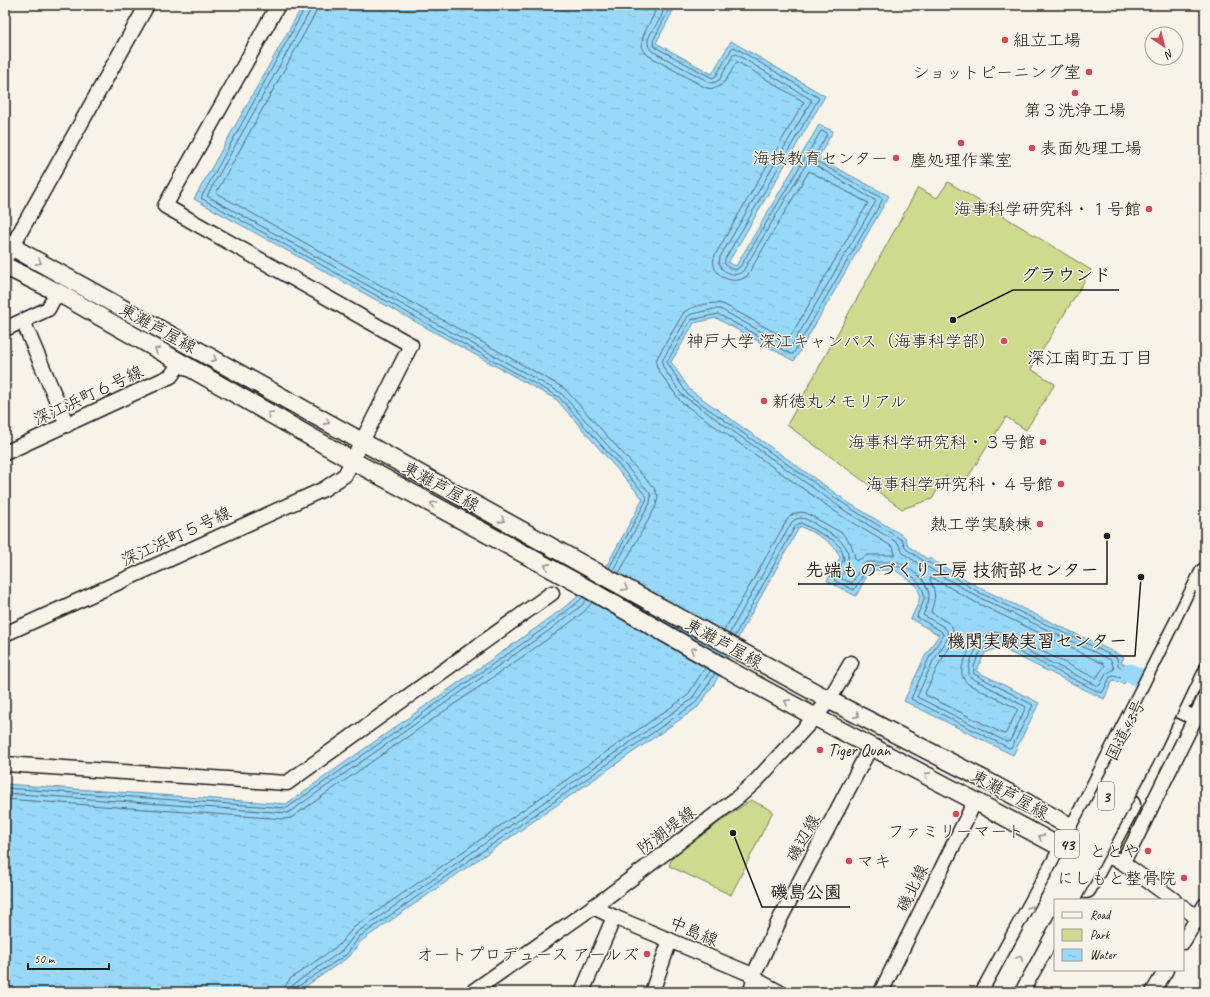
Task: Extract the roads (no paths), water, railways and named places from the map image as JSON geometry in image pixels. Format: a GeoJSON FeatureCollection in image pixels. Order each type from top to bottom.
{"type":"FeatureCollection","features":[{"type":"Feature","properties":{"kind":"highway","name":"国道43号"},"geometry":{"type":"LineString","coordinates":[[986,992],[1075,830],[1205,573]]}},
{"type":"Feature","properties":{"kind":"highway","name":"3"},"geometry":{"type":"LineString","coordinates":[[1001,992],[1057,890],[1130,750],[1205,596]]}},
{"type":"Feature","properties":{"kind":"highway","name":"3"},"geometry":{"type":"LineString","coordinates":[[1070,899],[1148,750],[1205,630]]}},
{"type":"Feature","properties":{"kind":"highway","name":"43"},"geometry":{"type":"LineString","coordinates":[[1080,899],[1113,858],[1184,711],[1189,687],[1205,654]]}},
{"type":"Feature","properties":{"kind":"highway"},"geometry":{"type":"LineString","coordinates":[[1018,992],[1054,928]]}},
{"type":"Feature","properties":{"kind":"highway"},"geometry":{"type":"LineString","coordinates":[[1027,992],[1054,944]]}},
{"type":"Feature","properties":{"kind":"main road","name":"東灘芦屋線"},"geometry":{"type":"LineString","coordinates":[[7,249],[362,442],[829,700],[987,781],[1075,830],[1113,858]]}},
{"type":"Feature","properties":{"kind":"main road","name":"東灘芦屋線"},"geometry":{"type":"LineString","coordinates":[[5,266],[57,292],[353,460],[581,585],[727,669],[815,717],[975,801],[1064,850],[1113,858]]}},
{"type":"Feature","properties":{"kind":"street"},"geometry":{"type":"LineString","coordinates":[[7,249],[147,5]]}},
{"type":"Feature","properties":{"kind":"street","name":"深江浜町５号線"},"geometry":{"type":"LineString","coordinates":[[5,634],[324,489],[346,475],[411,345],[165,206],[278,5]]}},
{"type":"Feature","properties":{"kind":"street"},"geometry":{"type":"LineString","coordinates":[[5,329],[48,309],[57,292]]}},
{"type":"Feature","properties":{"kind":"street"},"geometry":{"type":"LineString","coordinates":[[23,321],[66,425]]}},
{"type":"Feature","properties":{"kind":"street","name":"深江浜町６号線"},"geometry":{"type":"LineString","coordinates":[[5,453],[172,376],[180,363]]}},
{"type":"Feature","properties":{"kind":"street"},"geometry":{"type":"LineString","coordinates":[[5,764],[288,783],[552,593]]}},
{"type":"Feature","properties":{"kind":"street","name":"防潮堤線"},"geometry":{"type":"LineString","coordinates":[[472,992],[593,907],[737,798],[756,781],[815,717],[829,700],[851,663]]}},
{"type":"Feature","properties":{"kind":"street"},"geometry":{"type":"LineString","coordinates":[[1184,711],[1205,698]]}},
{"type":"Feature","properties":{"kind":"street","name":"磯辺線"},"geometry":{"type":"LineString","coordinates":[[751,992],[756,970],[781,918],[871,746]]}},
{"type":"Feature","properties":{"kind":"street","name":"磯北線"},"geometry":{"type":"LineString","coordinates":[[881,992],[975,801]]}},
{"type":"Feature","properties":{"kind":"street"},"geometry":{"type":"LineString","coordinates":[[1113,858],[1173,899]]}},
{"type":"Feature","properties":{"kind":"street"},"geometry":{"type":"LineString","coordinates":[[1184,941],[1202,920],[1205,905]]}},
{"type":"Feature","properties":{"kind":"street","name":"中島線"},"geometry":{"type":"LineString","coordinates":[[593,907],[748,973],[779,992]]}},
{"type":"Feature","properties":{"kind":"street"},"geometry":{"type":"LineString","coordinates":[[1184,908],[1202,920]]}},
{"type":"Feature","properties":{"kind":"street"},"geometry":{"type":"LineString","coordinates":[[582,992],[614,917]]}},
{"type":"Feature","properties":{"kind":"street"},"geometry":{"type":"LineString","coordinates":[[652,992],[670,940]]}},
{"type":"Feature","properties":{"kind":"street"},"geometry":{"type":"LineString","coordinates":[[1153,992],[1165,971]]}},
{"type":"Feature","properties":{"kind":"water"},"geometry":{"type":"Polygon","coordinates":[[[303,5],[668,5],[674,9],[656,43],[712,74],[731,41],[825,96],[728,263],[736,266],[819,125],[833,131],[818,158],[889,196],[794,361],[716,318],[694,323],[671,362],[690,390],[852,505],[905,537],[908,546],[927,559],[929,558],[982,589],[1124,657],[1121,663],[1131,668],[1124,684],[1113,680],[1104,699],[999,647],[985,653],[976,671],[1039,703],[1013,755],[904,701],[925,656],[939,635],[911,619],[919,601],[920,594],[916,585],[895,570],[870,570],[856,596],[827,581],[840,558],[834,547],[824,539],[800,526],[714,684],[698,707],[361,941],[350,956],[297,992],[5,992],[5,784],[286,804],[575,599],[608,563],[643,499],[557,400],[194,199],[303,5]]]}},
{"type":"Feature","properties":{"kind":"waterway"},"geometry":{"type":"LineString","coordinates":[[1129,673],[1205,708]]}},
{"type":"Feature","properties":{"kind":"place","name":"組立工場"},"geometry":{"type":"Point","coordinates":[1005,40]}},
{"type":"Feature","properties":{"kind":"place","name":"ショットピーニング室"},"geometry":{"type":"Point","coordinates":[1089,72]}},
{"type":"Feature","properties":{"kind":"place","name":"第３洗浄工場"},"geometry":{"type":"Point","coordinates":[1075,93]}},
{"type":"Feature","properties":{"kind":"place","name":"塵処理作業室"},"geometry":{"type":"Point","coordinates":[961,143]}},
{"type":"Feature","properties":{"kind":"place","name":"表面処理工場"},"geometry":{"type":"Point","coordinates":[1032,148]}},
{"type":"Feature","properties":{"kind":"place","name":"海技教育センター"},"geometry":{"type":"Point","coordinates":[896,158]}},
{"type":"Feature","properties":{"kind":"place","name":"海事科学研究科・１号館"},"geometry":{"type":"Point","coordinates":[1149,209]}},
{"type":"Feature","properties":{"kind":"place","name":"グラウンド"},"geometry":{"type":"Point","coordinates":[953,320]}},
{"type":"Feature","properties":{"kind":"place","name":"神戸大学 深江キャンパス（海事科学部）"},"geometry":{"type":"Point","coordinates":[1004,341]}},
{"type":"Feature","properties":{"kind":"place","name":"新徳丸メモリアル"},"geometry":{"type":"Point","coordinates":[764,401]}},
{"type":"Feature","properties":{"kind":"place","name":"海事科学研究科・３号館"},"geometry":{"type":"Point","coordinates":[1043,442]}},
{"type":"Feature","properties":{"kind":"place","name":"海事科学研究科・４号館"},"geometry":{"type":"Point","coordinates":[1061,484]}},
{"type":"Feature","properties":{"kind":"place","name":"熱工学実験棟"},"geometry":{"type":"Point","coordinates":[1040,524]}},
{"type":"Feature","properties":{"kind":"place","name":"先端ものづくり工房 技術部センター"},"geometry":{"type":"Point","coordinates":[1107,536]}},
{"type":"Feature","properties":{"kind":"place","name":"機関実験実習センター"},"geometry":{"type":"Point","coordinates":[1141,577]}},
{"type":"Feature","properties":{"kind":"place","name":"Tiger Quan"},"geometry":{"type":"Point","coordinates":[820,750]}},
{"type":"Feature","properties":{"kind":"place","name":"ファミリーマート"},"geometry":{"type":"Point","coordinates":[956,814]}},
{"type":"Feature","properties":{"kind":"place","name":"磯島公園"},"geometry":{"type":"Point","coordinates":[733,833]}},
{"type":"Feature","properties":{"kind":"place","name":"ととや"},"geometry":{"type":"Point","coordinates":[1148,851]}},
{"type":"Feature","properties":{"kind":"place","name":"マキ"},"geometry":{"type":"Point","coordinates":[849,861]}},
{"type":"Feature","properties":{"kind":"place","name":"にしもと整骨院"},"geometry":{"type":"Point","coordinates":[1184,878]}},
{"type":"Feature","properties":{"kind":"place","name":"オートプロデュース アールズ"},"geometry":{"type":"Point","coordinates":[647,954]}},
{"type":"Feature","properties":{"kind":"district","name":"深江南町五丁目"},"geometry":{"type":"Point","coordinates":[1090,358]}}]}
